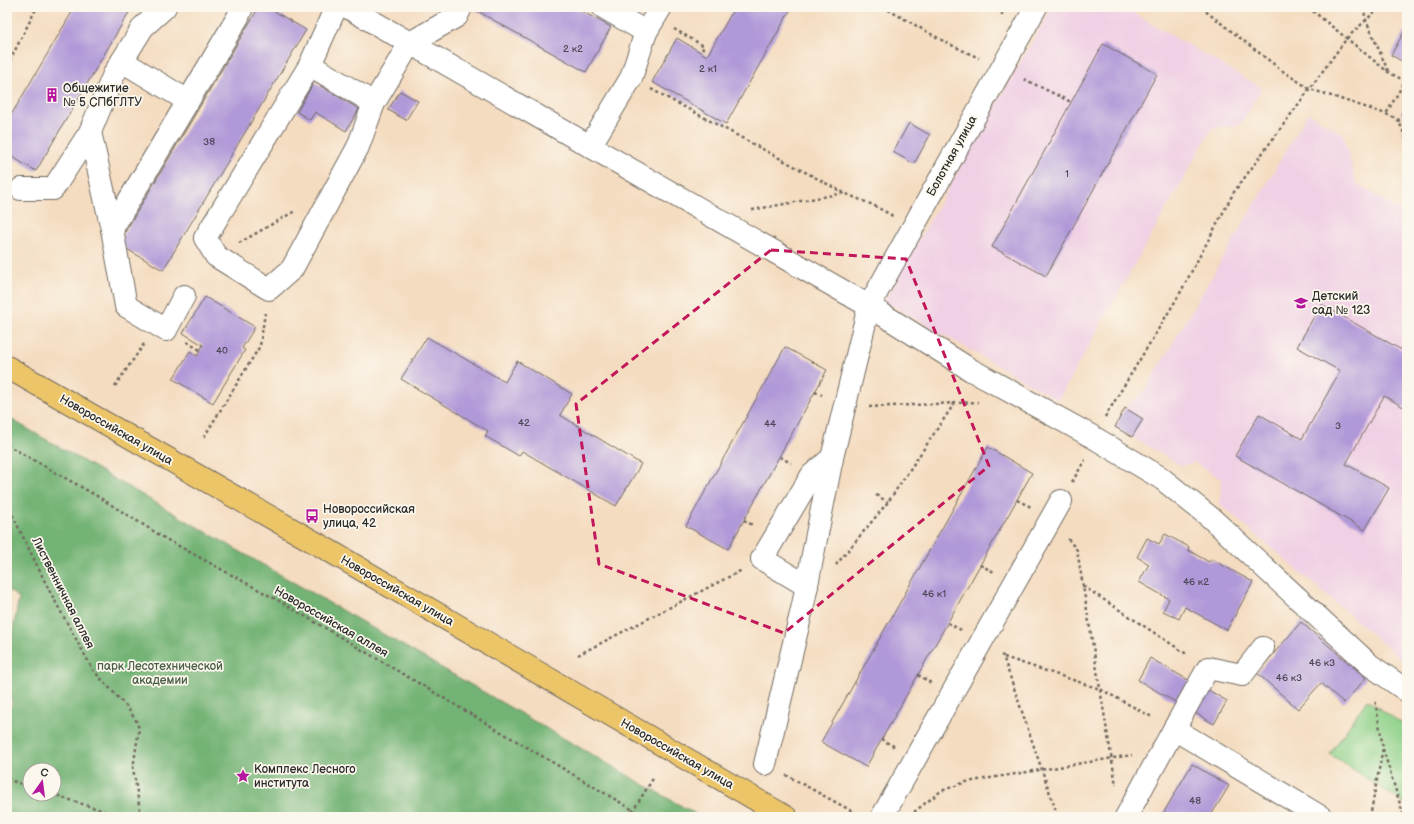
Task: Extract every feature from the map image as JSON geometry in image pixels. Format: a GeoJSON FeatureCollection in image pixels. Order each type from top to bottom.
{"type":"FeatureCollection","features":[{"type":"Feature","properties":{"kind":"main road","name":"Новороссийская улица"},"geometry":{"type":"LineString","coordinates":[[7,367],[334,554],[786,817]]}},
{"type":"Feature","properties":{"kind":"street"},"geometry":{"type":"LineString","coordinates":[[21,189],[53,189],[90,132],[114,74],[122,61],[143,27],[165,7]]}},
{"type":"Feature","properties":{"kind":"street"},"geometry":{"type":"LineString","coordinates":[[112,229],[238,17],[242,7]]}},
{"type":"Feature","properties":{"kind":"street"},"geometry":{"type":"LineString","coordinates":[[336,7],[310,65],[205,238],[216,256],[269,289],[292,269],[358,147],[374,103],[410,43],[456,16],[461,7]]}},
{"type":"Feature","properties":{"kind":"street"},"geometry":{"type":"LineString","coordinates":[[347,7],[869,306],[971,370],[1095,438],[1161,478],[1211,518],[1370,665],[1407,691]]}},
{"type":"Feature","properties":{"kind":"street"},"geometry":{"type":"LineString","coordinates":[[590,146],[631,78],[654,19],[603,7]]}},
{"type":"Feature","properties":{"kind":"street","name":"Болотная улица"},"geometry":{"type":"LineString","coordinates":[[765,764],[807,586],[832,458],[869,306],[1036,7]]}},
{"type":"Feature","properties":{"kind":"street"},"geometry":{"type":"LineString","coordinates":[[122,61],[188,101]]}},
{"type":"Feature","properties":{"kind":"street"},"geometry":{"type":"LineString","coordinates":[[310,65],[374,103]]}},
{"type":"Feature","properties":{"kind":"street"},"geometry":{"type":"LineString","coordinates":[[90,132],[112,229],[126,306],[166,330],[184,296]]}},
{"type":"Feature","properties":{"kind":"street"},"geometry":{"type":"LineString","coordinates":[[807,586],[762,559],[812,475],[832,458]]}},
{"type":"Feature","properties":{"kind":"street"},"geometry":{"type":"LineString","coordinates":[[882,817],[1056,510]]}},
{"type":"Feature","properties":{"kind":"street"},"geometry":{"type":"LineString","coordinates":[[1126,817],[1208,668],[1242,675],[1263,648]]}},
{"type":"Feature","properties":{"kind":"street"},"geometry":{"type":"LineString","coordinates":[[1174,729],[1321,817]]}},
{"type":"Feature","properties":{"kind":"path"},"geometry":{"type":"LineString","coordinates":[[7,66],[37,7]]}},
{"type":"Feature","properties":{"kind":"path"},"geometry":{"type":"LineString","coordinates":[[728,7],[733,10]]}},
{"type":"Feature","properties":{"kind":"path"},"geometry":{"type":"LineString","coordinates":[[883,7],[947,43]]}},
{"type":"Feature","properties":{"kind":"path"},"geometry":{"type":"LineString","coordinates":[[1206,7],[1204,10],[1284,72],[1310,89],[1386,114],[1407,124]]}},
{"type":"Feature","properties":{"kind":"path"},"geometry":{"type":"LineString","coordinates":[[1308,7],[1388,72],[1405,81],[1386,114]]}},
{"type":"Feature","properties":{"kind":"path"},"geometry":{"type":"LineString","coordinates":[[1363,7],[1366,20],[1388,72]]}},
{"type":"Feature","properties":{"kind":"path"},"geometry":{"type":"LineString","coordinates":[[1116,788],[1077,550],[1056,510],[1095,438],[1179,295],[1234,192],[1347,38],[1380,7]]}},
{"type":"Feature","properties":{"kind":"path"},"geometry":{"type":"LineString","coordinates":[[654,19],[704,46],[701,52]]}},
{"type":"Feature","properties":{"kind":"path"},"geometry":{"type":"LineString","coordinates":[[631,78],[844,193],[873,205],[913,226]]}},
{"type":"Feature","properties":{"kind":"path"},"geometry":{"type":"LineString","coordinates":[[1021,78],[1071,102]]}},
{"type":"Feature","properties":{"kind":"path"},"geometry":{"type":"LineString","coordinates":[[1398,119],[1407,141]]}},
{"type":"Feature","properties":{"kind":"path"},"geometry":{"type":"LineString","coordinates":[[714,217],[844,193]]}},
{"type":"Feature","properties":{"kind":"path"},"geometry":{"type":"LineString","coordinates":[[216,256],[304,206],[328,201]]}},
{"type":"Feature","properties":{"kind":"path"},"geometry":{"type":"LineString","coordinates":[[204,436],[260,346],[269,289]]}},
{"type":"Feature","properties":{"kind":"path"},"geometry":{"type":"LineString","coordinates":[[115,386],[157,325]]}},
{"type":"Feature","properties":{"kind":"path"},"geometry":{"type":"LineString","coordinates":[[844,408],[984,402]]}},
{"type":"Feature","properties":{"kind":"path"},"geometry":{"type":"LineString","coordinates":[[833,568],[888,502],[954,404]]}},
{"type":"Feature","properties":{"kind":"path","name":"Новороссийская аллея"},"geometry":{"type":"LineString","coordinates":[[7,445],[97,496],[166,539],[281,602],[645,817]]}},
{"type":"Feature","properties":{"kind":"path"},"geometry":{"type":"LineString","coordinates":[[876,495],[888,502]]}},
{"type":"Feature","properties":{"kind":"path","name":"Лиственничная аллея"},"geometry":{"type":"LineString","coordinates":[[7,504],[49,590],[92,670],[127,707],[137,722],[139,729],[133,774],[142,817]]}},
{"type":"Feature","properties":{"kind":"path"},"geometry":{"type":"LineString","coordinates":[[578,655],[762,559]]}},
{"type":"Feature","properties":{"kind":"path"},"geometry":{"type":"LineString","coordinates":[[1083,586],[1208,668]]}},
{"type":"Feature","properties":{"kind":"path"},"geometry":{"type":"LineString","coordinates":[[981,642],[1003,656],[1100,689],[1174,729]]}},
{"type":"Feature","properties":{"kind":"path"},"geometry":{"type":"LineString","coordinates":[[1003,656],[1058,817]]}},
{"type":"Feature","properties":{"kind":"path"},"geometry":{"type":"LineString","coordinates":[[1370,665],[1383,748],[1404,817]]}},
{"type":"Feature","properties":{"kind":"path"},"geometry":{"type":"LineString","coordinates":[[1370,817],[1383,748]]}},
{"type":"Feature","properties":{"kind":"path"},"geometry":{"type":"LineString","coordinates":[[911,814],[941,791],[966,782],[1163,750]]}},
{"type":"Feature","properties":{"kind":"path"},"geometry":{"type":"LineString","coordinates":[[765,764],[862,817]]}},
{"type":"Feature","properties":{"kind":"path"},"geometry":{"type":"LineString","coordinates":[[629,817],[654,777]]}},
{"type":"Feature","properties":{"kind":"path"},"geometry":{"type":"LineString","coordinates":[[7,779],[22,784]]}},
{"type":"Feature","properties":{"kind":"path"},"geometry":{"type":"LineString","coordinates":[[62,797],[122,817]]}},
{"type":"Feature","properties":{"kind":"highlighted area"},"geometry":{"type":"Polygon","coordinates":[[[771,250],[906,259],[989,466],[784,633],[599,564],[576,404],[771,250]]]}},
{"type":"Feature","properties":{"kind":"shaded area"},"geometry":{"type":"Polygon","coordinates":[[[1052,7],[1123,7],[1262,88],[1240,125],[1212,128],[1058,400],[884,301],[1052,7]]]}},
{"type":"Feature","properties":{"kind":"shaded area","name":"Детский сад № 123"},"geometry":{"type":"Polygon","coordinates":[[[1308,113],[1343,134],[1356,183],[1407,215],[1407,664],[1220,504],[1221,479],[1194,462],[1182,466],[1132,437],[1143,419],[1125,408],[1144,392],[1308,113]]]}},
{"type":"Feature","properties":{"kind":"green space","name":"парк Лесотехнической академии"},"geometry":{"type":"Polygon","coordinates":[[[7,417],[701,817],[7,817],[7,710],[12,705],[7,676],[7,662],[19,598],[7,589],[7,417]]]}},
{"type":"Feature","properties":{"kind":"green space"},"geometry":{"type":"Polygon","coordinates":[[[1367,700],[1407,727],[1407,805],[1330,754],[1367,700]]]}},
{"type":"Feature","properties":{"kind":"building","name":"Общежитие № 5 СПбГЛТУ"},"geometry":{"type":"Polygon","coordinates":[[[75,7],[132,7],[36,171],[7,154],[7,122],[75,7]]]}},
{"type":"Feature","properties":{"kind":"building"},"geometry":{"type":"Polygon","coordinates":[[[259,7],[267,7],[306,30],[163,270],[118,244],[259,7]]]}},
{"type":"Feature","properties":{"kind":"building"},"geometry":{"type":"Polygon","coordinates":[[[470,7],[574,7],[611,27],[586,72],[470,7]]]}},
{"type":"Feature","properties":{"kind":"building"},"geometry":{"type":"Polygon","coordinates":[[[735,7],[792,7],[726,124],[652,82],[677,38],[707,56],[735,7]]]}},
{"type":"Feature","properties":{"kind":"building"},"geometry":{"type":"Polygon","coordinates":[[[1407,27],[1407,64],[1391,55],[1407,27]]]}},
{"type":"Feature","properties":{"kind":"building"},"geometry":{"type":"Polygon","coordinates":[[[1103,44],[1157,74],[1046,276],[992,247],[1103,44]]]}},
{"type":"Feature","properties":{"kind":"building"},"geometry":{"type":"Polygon","coordinates":[[[314,82],[359,109],[346,131],[315,112],[310,120],[297,112],[314,82]]]}},
{"type":"Feature","properties":{"kind":"building"},"geometry":{"type":"Polygon","coordinates":[[[400,91],[418,101],[406,120],[388,110],[400,91]]]}},
{"type":"Feature","properties":{"kind":"building"},"geometry":{"type":"Polygon","coordinates":[[[1407,103],[1407,117],[1401,114],[1407,103]]]}},
{"type":"Feature","properties":{"kind":"building"},"geometry":{"type":"Polygon","coordinates":[[[909,123],[930,135],[914,164],[893,152],[909,123]]]}},
{"type":"Feature","properties":{"kind":"building"},"geometry":{"type":"Polygon","coordinates":[[[205,297],[255,327],[242,348],[245,350],[213,403],[173,379],[190,351],[197,356],[203,345],[183,333],[205,297]]]}},
{"type":"Feature","properties":{"kind":"building"},"geometry":{"type":"Polygon","coordinates":[[[1321,304],[1407,353],[1407,409],[1384,396],[1346,464],[1389,488],[1365,530],[1235,456],[1259,414],[1302,439],[1340,371],[1297,347],[1321,304]]]}},
{"type":"Feature","properties":{"kind":"building"},"geometry":{"type":"Polygon","coordinates":[[[427,337],[505,382],[517,361],[572,394],[560,415],[641,464],[616,506],[522,451],[519,456],[485,436],[488,431],[401,379],[427,337]]]}},
{"type":"Feature","properties":{"kind":"building"},"geometry":{"type":"Polygon","coordinates":[[[785,347],[827,370],[728,549],[686,526],[785,347]]]}},
{"type":"Feature","properties":{"kind":"building"},"geometry":{"type":"Polygon","coordinates":[[[1125,408],[1143,419],[1132,437],[1115,427],[1125,408]]]}},
{"type":"Feature","properties":{"kind":"building"},"geometry":{"type":"Polygon","coordinates":[[[988,447],[1032,473],[866,767],[821,742],[988,447]]]}},
{"type":"Feature","properties":{"kind":"building"},"geometry":{"type":"Polygon","coordinates":[[[1165,534],[1189,547],[1188,550],[1209,562],[1211,559],[1253,582],[1227,630],[1185,607],[1179,619],[1163,611],[1169,599],[1139,582],[1149,564],[1137,557],[1147,538],[1159,544],[1165,534]]]}},
{"type":"Feature","properties":{"kind":"building"},"geometry":{"type":"Polygon","coordinates":[[[1301,622],[1366,678],[1344,703],[1321,683],[1298,709],[1257,673],[1301,622]]]}},
{"type":"Feature","properties":{"kind":"building"},"geometry":{"type":"Polygon","coordinates":[[[1150,658],[1190,681],[1177,703],[1138,680],[1150,658]]]}},
{"type":"Feature","properties":{"kind":"building"},"geometry":{"type":"Polygon","coordinates":[[[1205,688],[1227,701],[1214,724],[1192,711],[1205,688]]]}},
{"type":"Feature","properties":{"kind":"building"},"geometry":{"type":"Polygon","coordinates":[[[1192,764],[1229,786],[1210,817],[1161,817],[1192,764]]]}},
{"type":"Feature","properties":{"kind":"place","name":"Общежитие № 5 СПбГЛТУ"},"geometry":{"type":"Point","coordinates":[52,95]}},
{"type":"Feature","properties":{"kind":"place","name":"Детский сад № 123"},"geometry":{"type":"Point","coordinates":[1301,303]}},
{"type":"Feature","properties":{"kind":"place","name":"Новороссийская улица, 42"},"geometry":{"type":"Point","coordinates":[312,516]}},
{"type":"Feature","properties":{"kind":"place","name":"Комплекс Лесного института"},"geometry":{"type":"Point","coordinates":[243,776]}}]}
